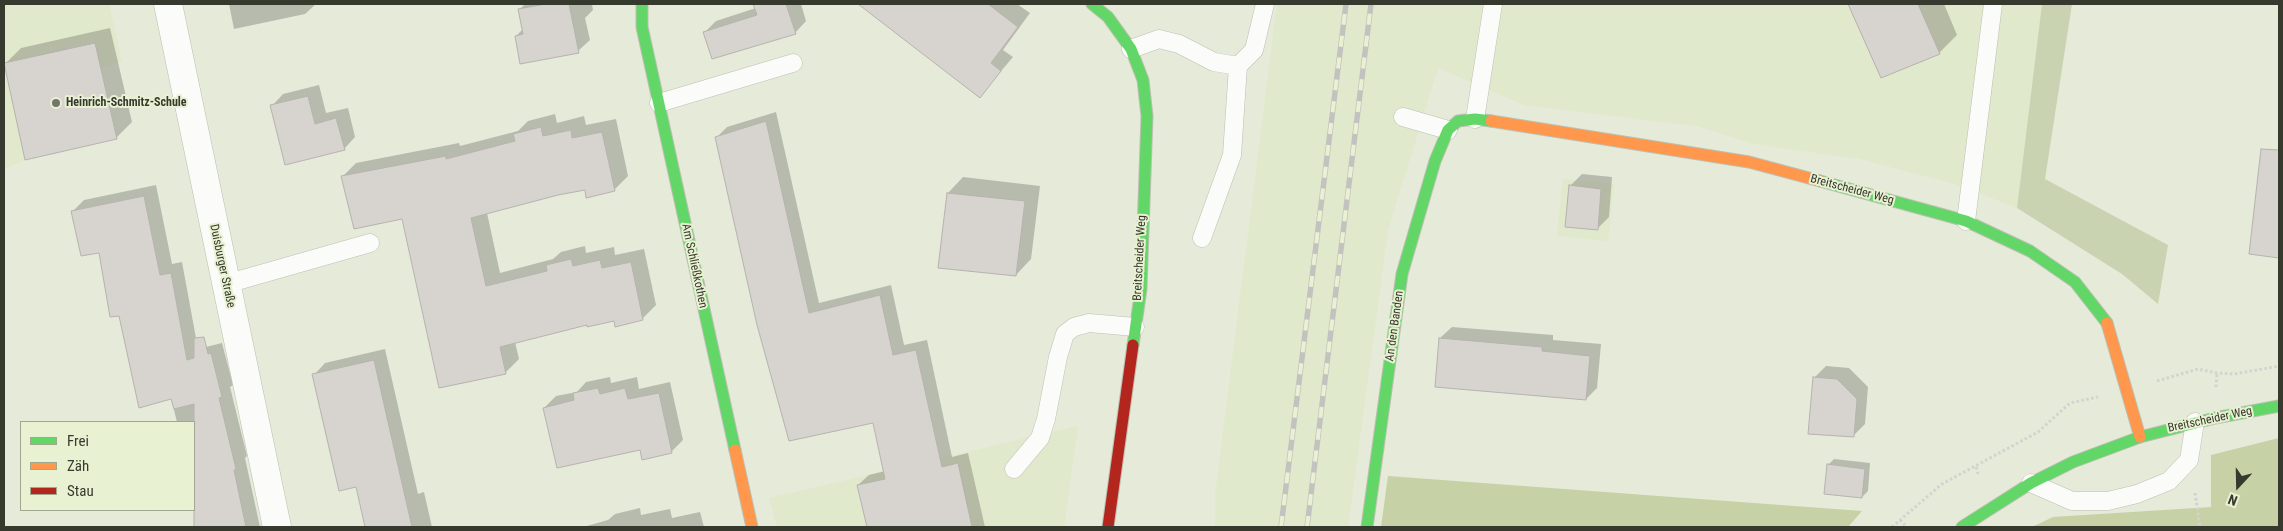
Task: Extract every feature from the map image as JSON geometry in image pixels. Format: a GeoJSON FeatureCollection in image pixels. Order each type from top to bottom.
{"type":"FeatureCollection","features":[{"type":"Feature","properties":{"kind":"street","name":"Duisburger Straße"},"geometry":{"type":"LineString","coordinates":[[168,4],[277,527]]}},
{"type":"Feature","properties":{"kind":"street","name":"Am Schließkothen"},"geometry":{"type":"LineString","coordinates":[[642,4],[642,26],[752,527]]}},
{"type":"Feature","properties":{"kind":"street","name":"Breitscheider Weg"},"geometry":{"type":"LineString","coordinates":[[1092,4],[1108,17],[1132,49],[1143,80],[1147,116],[1141,289],[1108,527]]}},
{"type":"Feature","properties":{"kind":"street","name":"Breitscheider Weg"},"geometry":{"type":"LineString","coordinates":[[1448,130],[1458,121],[1476,119],[1749,162],[1966,221],[2030,251],[2075,282],[2109,326],[2140,437]]}},
{"type":"Feature","properties":{"kind":"street","name":"An den Banden"},"geometry":{"type":"LineString","coordinates":[[1367,527],[1402,274],[1435,161],[1448,130]]}},
{"type":"Feature","properties":{"kind":"street","name":"Breitscheider Weg"},"geometry":{"type":"LineString","coordinates":[[1962,527],[2031,483],[2072,462],[2140,437],[2195,422],[2279,406]]}},
{"type":"Feature","properties":{"kind":"lane"},"geometry":{"type":"LineString","coordinates":[[1202,238],[1232,155],[1238,66],[1254,50],[1265,4]]}},
{"type":"Feature","properties":{"kind":"lane"},"geometry":{"type":"LineString","coordinates":[[1476,119],[1493,4]]}},
{"type":"Feature","properties":{"kind":"lane"},"geometry":{"type":"LineString","coordinates":[[1966,221],[1993,4]]}},
{"type":"Feature","properties":{"kind":"lane"},"geometry":{"type":"LineString","coordinates":[[1132,49],[1159,39],[1179,44],[1214,62],[1238,66]]}},
{"type":"Feature","properties":{"kind":"lane"},"geometry":{"type":"LineString","coordinates":[[659,103],[793,62]]}},
{"type":"Feature","properties":{"kind":"lane"},"geometry":{"type":"LineString","coordinates":[[1402,117],[1448,130]]}},
{"type":"Feature","properties":{"kind":"lane"},"geometry":{"type":"LineString","coordinates":[[226,284],[370,243]]}},
{"type":"Feature","properties":{"kind":"lane"},"geometry":{"type":"LineString","coordinates":[[1014,469],[1040,438],[1046,419],[1058,357],[1066,334],[1074,327],[1089,323],[1135,327]]}},
{"type":"Feature","properties":{"kind":"lane"},"geometry":{"type":"LineString","coordinates":[[2031,483],[2072,501],[2108,500],[2137,494],[2169,480],[2189,460],[2195,422]]}},
{"type":"Feature","properties":{"kind":"path"},"geometry":{"type":"LineString","coordinates":[[1892,527],[1942,484],[2038,432],[2070,403],[2198,369],[2234,374],[2279,366]]}},
{"type":"Feature","properties":{"kind":"path"},"geometry":{"type":"LineString","coordinates":[[1976,467],[1978,474]]}},
{"type":"Feature","properties":{"kind":"path"},"geometry":{"type":"LineString","coordinates":[[1900,520],[1905,524]]}},
{"type":"Feature","properties":{"kind":"shaded area","name":"Heinrich-Schmitz-Schule"},"geometry":{"type":"Polygon","coordinates":[[[4,4],[109,4],[122,61],[101,68],[117,139],[26,160],[4,169],[4,4]]]}},
{"type":"Feature","properties":{"kind":"shaded area"},"geometry":{"type":"Polygon","coordinates":[[[1277,4],[2042,4],[2017,208],[1955,184],[1859,159],[1755,144],[1696,126],[1524,105],[1438,68],[1388,230],[1348,527],[1215,527],[1215,495],[1277,4]]]}},
{"type":"Feature","properties":{"kind":"shaded area"},"geometry":{"type":"Polygon","coordinates":[[[2042,4],[2072,4],[2045,179],[2168,245],[2158,304],[2122,274],[2017,208],[2042,4]]]}},
{"type":"Feature","properties":{"kind":"shaded area"},"geometry":{"type":"Polygon","coordinates":[[[1563,179],[1614,184],[1608,241],[1557,236],[1563,179]]]}},
{"type":"Feature","properties":{"kind":"shaded area"},"geometry":{"type":"Polygon","coordinates":[[[1078,426],[1064,527],[777,527],[769,498],[1078,426]]]}},
{"type":"Feature","properties":{"kind":"shaded area"},"geometry":{"type":"Polygon","coordinates":[[[2279,438],[2279,527],[2032,527],[2053,517],[2211,507],[2211,455],[2279,438]]]}},
{"type":"Feature","properties":{"kind":"shaded area"},"geometry":{"type":"Polygon","coordinates":[[[1388,476],[1862,511],[1848,527],[1381,527],[1388,476]]]}},
{"type":"Feature","properties":{"kind":"building"},"geometry":{"type":"Polygon","coordinates":[[[546,4],[569,4],[579,53],[520,64],[515,36],[523,34],[518,9],[546,4]]]}},
{"type":"Feature","properties":{"kind":"building"},"geometry":{"type":"Polygon","coordinates":[[[753,4],[786,4],[796,34],[712,59],[703,32],[757,15],[753,4]]]}},
{"type":"Feature","properties":{"kind":"building"},"geometry":{"type":"Polygon","coordinates":[[[858,4],[988,4],[1018,27],[991,63],[1001,71],[980,98],[858,4]]]}},
{"type":"Feature","properties":{"kind":"building"},"geometry":{"type":"Polygon","coordinates":[[[1848,4],[1918,4],[1940,54],[1881,78],[1848,4]]]}},
{"type":"Feature","properties":{"kind":"building","name":"Heinrich-Schmitz-Schule"},"geometry":{"type":"Polygon","coordinates":[[[95,43],[117,139],[25,160],[4,63],[95,43]]]}},
{"type":"Feature","properties":{"kind":"building"},"geometry":{"type":"Polygon","coordinates":[[[308,96],[315,124],[336,118],[345,150],[285,165],[270,105],[308,96]]]}},
{"type":"Feature","properties":{"kind":"building"},"geometry":{"type":"Polygon","coordinates":[[[766,121],[809,313],[880,295],[893,355],[916,350],[942,467],[958,463],[972,527],[867,527],[857,485],[885,479],[873,423],[789,441],[757,325],[715,137],[766,121]]]}},
{"type":"Feature","properties":{"kind":"building"},"geometry":{"type":"Polygon","coordinates":[[[541,127],[543,136],[571,130],[572,138],[602,132],[615,191],[586,198],[585,190],[558,195],[471,218],[486,286],[547,271],[546,265],[571,259],[573,266],[600,260],[602,268],[631,262],[643,320],[615,327],[614,321],[587,327],[587,325],[500,347],[506,374],[439,388],[402,219],[354,229],[341,176],[446,156],[446,159],[515,141],[513,134],[541,127]]]}},
{"type":"Feature","properties":{"kind":"building"},"geometry":{"type":"Polygon","coordinates":[[[2261,149],[2279,150],[2279,258],[2249,254],[2261,149]]]}},
{"type":"Feature","properties":{"kind":"building"},"geometry":{"type":"Polygon","coordinates":[[[1569,185],[1601,189],[1598,230],[1565,227],[1569,185]]]}},
{"type":"Feature","properties":{"kind":"building"},"geometry":{"type":"Polygon","coordinates":[[[947,193],[1025,201],[1016,276],[938,268],[947,193]]]}},
{"type":"Feature","properties":{"kind":"building"},"geometry":{"type":"Polygon","coordinates":[[[144,196],[160,275],[171,273],[187,360],[194,358],[194,338],[204,337],[208,354],[211,353],[222,397],[219,398],[236,469],[234,470],[246,527],[194,527],[194,404],[174,409],[171,399],[139,408],[119,316],[110,317],[99,253],[81,256],[71,211],[144,196]]]}},
{"type":"Feature","properties":{"kind":"building"},"geometry":{"type":"Polygon","coordinates":[[[1439,338],[1542,347],[1542,351],[1590,356],[1586,400],[1435,387],[1439,338]]]}},
{"type":"Feature","properties":{"kind":"building"},"geometry":{"type":"Polygon","coordinates":[[[374,360],[412,527],[365,527],[356,487],[339,491],[312,374],[374,360]]]}},
{"type":"Feature","properties":{"kind":"building"},"geometry":{"type":"Polygon","coordinates":[[[1813,377],[1837,379],[1857,399],[1854,437],[1808,434],[1813,377]]]}},
{"type":"Feature","properties":{"kind":"building"},"geometry":{"type":"Polygon","coordinates":[[[598,388],[600,394],[625,388],[628,399],[659,393],[672,453],[642,460],[640,450],[557,468],[543,408],[574,400],[573,393],[598,388]]]}},
{"type":"Feature","properties":{"kind":"building"},"geometry":{"type":"Polygon","coordinates":[[[1827,464],[1865,469],[1862,498],[1824,494],[1827,464]]]}},
{"type":"Feature","properties":{"kind":"railway"},"geometry":{"type":"LineString","coordinates":[[1281,527],[1346,4]]}},
{"type":"Feature","properties":{"kind":"railway"},"geometry":{"type":"LineString","coordinates":[[1307,527],[1371,4]]}},
{"type":"Feature","properties":{"kind":"traffic: fast"},"geometry":{"type":"LineString","coordinates":[[642,4],[642,27],[735,450]]}},
{"type":"Feature","properties":{"kind":"traffic: fast"},"geometry":{"type":"LineString","coordinates":[[1092,4],[1108,17],[1131,49],[1143,80],[1147,116],[1141,289],[1133,345]]}},
{"type":"Feature","properties":{"kind":"traffic: fast"},"geometry":{"type":"LineString","coordinates":[[1367,527],[1402,274],[1435,161],[1448,130],[1458,121],[1475,119],[1491,121]]}},
{"type":"Feature","properties":{"kind":"traffic: fast"},"geometry":{"type":"LineString","coordinates":[[1820,181],[1966,221],[2030,251],[2075,282],[2107,323]]}},
{"type":"Feature","properties":{"kind":"traffic: fast"},"geometry":{"type":"LineString","coordinates":[[1962,527],[2031,483],[2073,462],[2140,437],[2215,418],[2279,406]]}},
{"type":"Feature","properties":{"kind":"traffic: slow"},"geometry":{"type":"LineString","coordinates":[[1491,121],[1749,162],[1820,181]]}},
{"type":"Feature","properties":{"kind":"traffic: slow"},"geometry":{"type":"LineString","coordinates":[[2107,323],[2140,437]]}},
{"type":"Feature","properties":{"kind":"traffic: slow"},"geometry":{"type":"LineString","coordinates":[[735,450],[752,527]]}},
{"type":"Feature","properties":{"kind":"traffic: jam"},"geometry":{"type":"LineString","coordinates":[[1108,527],[1133,345]]}},
{"type":"Feature","properties":{"kind":"place","name":"Heinrich-Schmitz-Schule"},"geometry":{"type":"Point","coordinates":[56,103]}}]}
